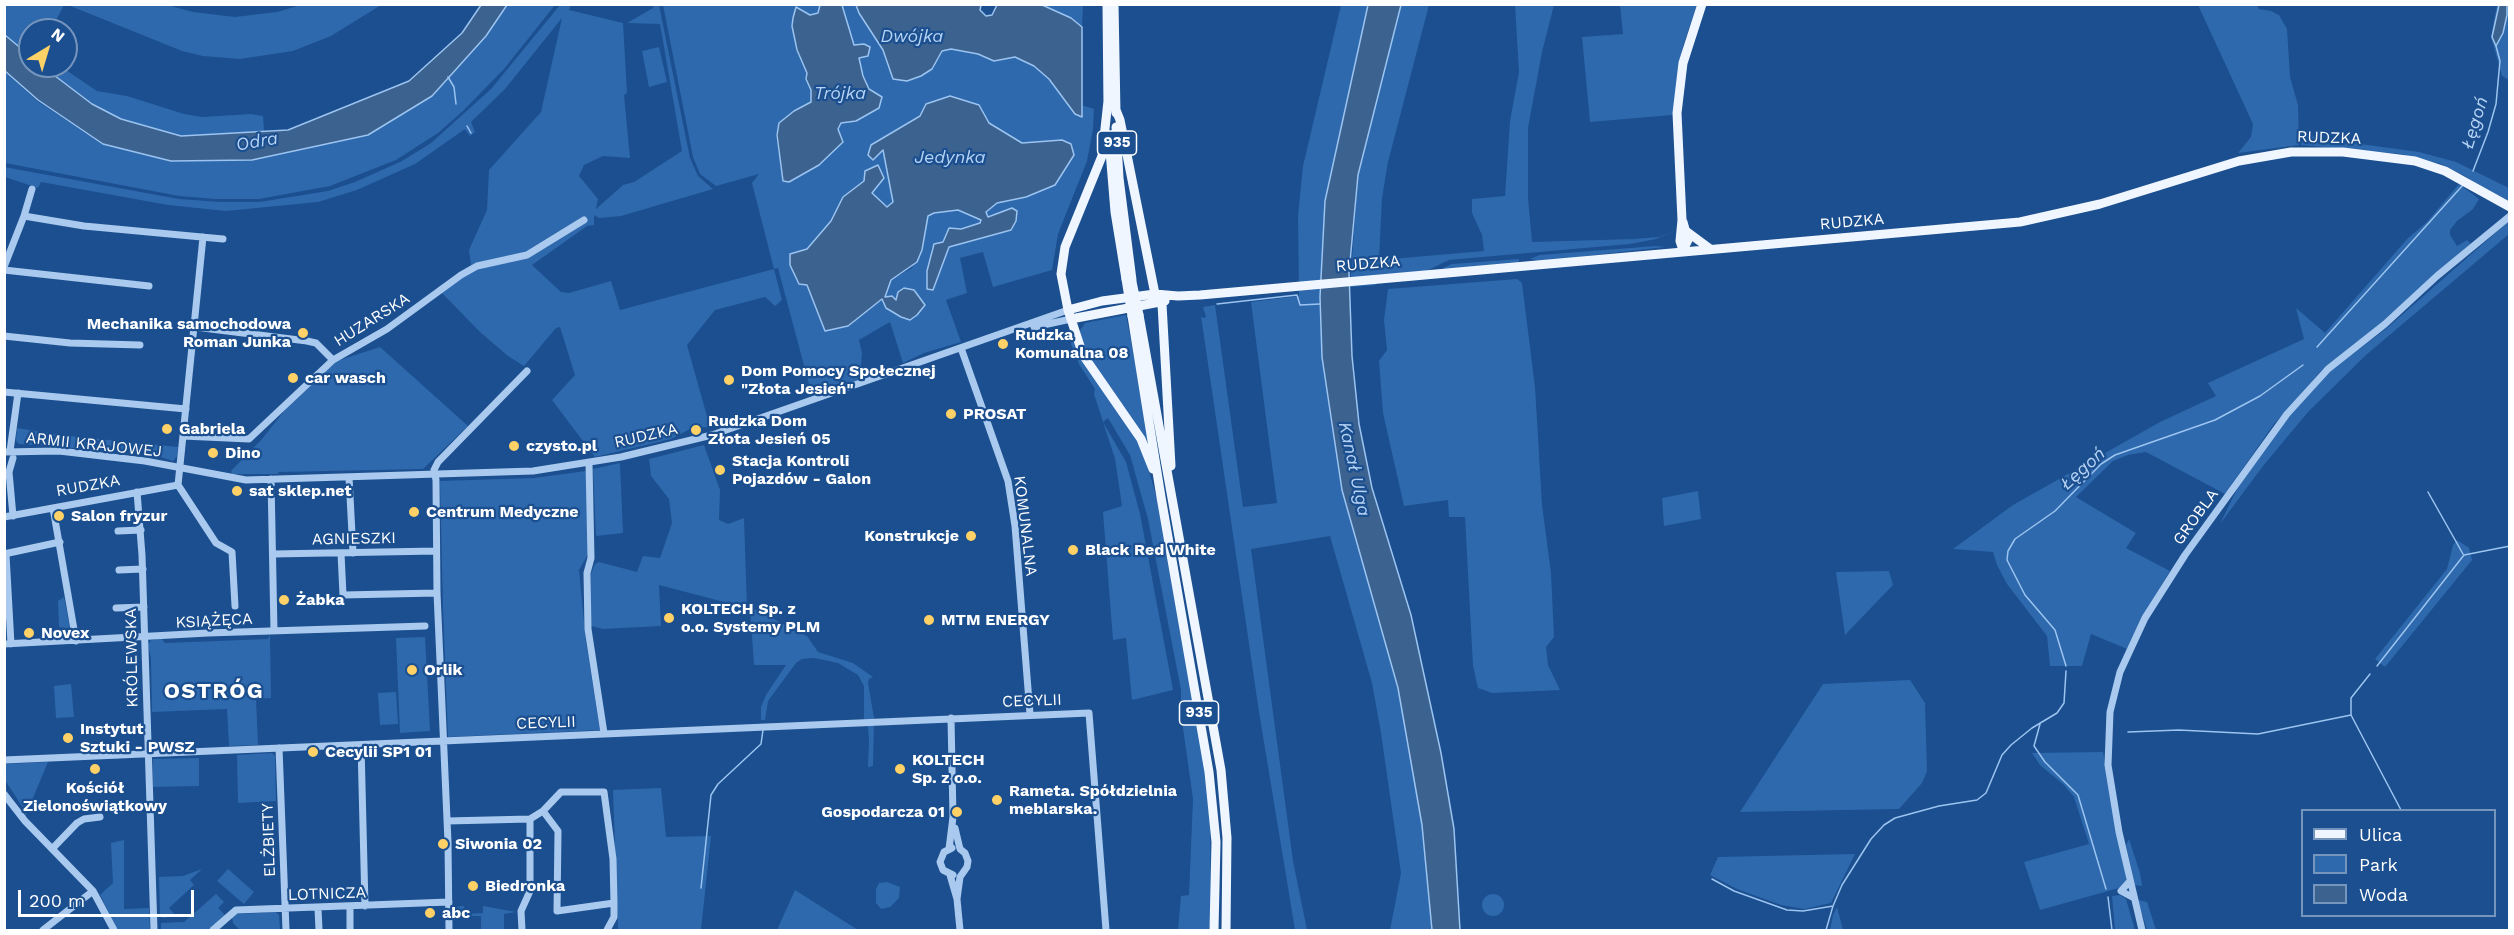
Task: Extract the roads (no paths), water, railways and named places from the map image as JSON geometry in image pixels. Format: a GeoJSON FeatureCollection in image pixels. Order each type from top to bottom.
{"type":"FeatureCollection","features":[{"type":"Feature","properties":{"kind":"main road","name":"935"},"geometry":{"type":"LineString","coordinates":[[1107,4],[1111,176],[1163,455],[1173,495],[1225,805],[1228,865],[1226,930]]}},
{"type":"Feature","properties":{"kind":"main road","name":"935"},"geometry":{"type":"LineString","coordinates":[[1114,4],[1119,178],[1129,280]]}},
{"type":"Feature","properties":{"kind":"main road"},"geometry":{"type":"LineString","coordinates":[[1683,250],[1688,240],[1683,233],[1677,113],[1683,63],[1702,4]]}},
{"type":"Feature","properties":{"kind":"main road"},"geometry":{"type":"LineString","coordinates":[[1108,101],[1105,142],[1100,164],[1071,231],[1061,261],[1061,274],[1069,314],[1083,355],[1141,439],[1151,460],[1161,497]]}},
{"type":"Feature","properties":{"kind":"main road"},"geometry":{"type":"LineString","coordinates":[[1116,110],[1158,298],[1173,495]]}},
{"type":"Feature","properties":{"kind":"main road","name":"RUDZKA"},"geometry":{"type":"LineString","coordinates":[[1069,314],[1102,301],[1207,294],[2034,220],[2100,204],[2239,161],[2291,152],[2329,151],[2397,158],[2434,167],[2510,207]]}},
{"type":"Feature","properties":{"kind":"main road"},"geometry":{"type":"LineString","coordinates":[[1683,233],[1709,248]]}},
{"type":"Feature","properties":{"kind":"main road"},"geometry":{"type":"LineString","coordinates":[[1661,252],[1683,233]]}},
{"type":"Feature","properties":{"kind":"main road","name":"935"},"geometry":{"type":"LineString","coordinates":[[1136,316],[1161,497],[1214,806],[1216,869],[1214,930]]}},
{"type":"Feature","properties":{"kind":"street"},"geometry":{"type":"LineString","coordinates":[[32,189],[4,269],[149,286]]}},
{"type":"Feature","properties":{"kind":"street"},"geometry":{"type":"LineString","coordinates":[[24,216],[84,226],[223,239]]}},
{"type":"Feature","properties":{"kind":"street","name":"GROBLA"},"geometry":{"type":"LineString","coordinates":[[2142,930],[2130,881],[2108,765],[2110,712],[2120,672],[2145,618],[2185,555],[2286,414],[2328,369],[2392,318],[2437,276],[2510,216]]}},
{"type":"Feature","properties":{"kind":"street","name":"HUZARSKA"},"geometry":{"type":"LineString","coordinates":[[183,436],[250,439],[333,360],[387,329],[471,269],[524,256],[584,220]]}},
{"type":"Feature","properties":{"kind":"street"},"geometry":{"type":"LineString","coordinates":[[203,237],[178,485],[216,543],[232,552],[236,606]]}},
{"type":"Feature","properties":{"kind":"street","name":"RUDZKA"},"geometry":{"type":"LineString","coordinates":[[181,468],[231,478],[271,479],[511,473],[589,463],[712,435],[961,348],[1069,314]]}},
{"type":"Feature","properties":{"kind":"street"},"geometry":{"type":"LineString","coordinates":[[195,327],[316,343],[333,360]]}},
{"type":"Feature","properties":{"kind":"street"},"geometry":{"type":"LineString","coordinates":[[4,336],[70,343],[140,345]]}},
{"type":"Feature","properties":{"kind":"street","name":"KOMUNALNA"},"geometry":{"type":"LineString","coordinates":[[961,348],[1008,481],[1015,526],[1030,714]]}},
{"type":"Feature","properties":{"kind":"street"},"geometry":{"type":"LineString","coordinates":[[449,930],[434,470],[438,462],[526,371]]}},
{"type":"Feature","properties":{"kind":"street"},"geometry":{"type":"LineString","coordinates":[[4,392],[186,409]]}},
{"type":"Feature","properties":{"kind":"street"},"geometry":{"type":"LineString","coordinates":[[13,516],[8,491],[9,454],[18,393]]}},
{"type":"Feature","properties":{"kind":"street","name":"ARMII KRAJOWEJ"},"geometry":{"type":"LineString","coordinates":[[9,454],[59,451],[145,461],[181,468]]}},
{"type":"Feature","properties":{"kind":"street"},"geometry":{"type":"LineString","coordinates":[[589,463],[591,558],[587,573],[588,629],[604,733]]}},
{"type":"Feature","properties":{"kind":"street"},"geometry":{"type":"LineString","coordinates":[[349,477],[353,553]]}},
{"type":"Feature","properties":{"kind":"street"},"geometry":{"type":"LineString","coordinates":[[271,479],[274,631]]}},
{"type":"Feature","properties":{"kind":"street","name":"RUDZKA"},"geometry":{"type":"LineString","coordinates":[[4,517],[178,485]]}},
{"type":"Feature","properties":{"kind":"street","name":"KRÓLEWSKA"},"geometry":{"type":"LineString","coordinates":[[137,492],[143,569],[154,930]]}},
{"type":"Feature","properties":{"kind":"street"},"geometry":{"type":"LineString","coordinates":[[52,508],[60,542],[76,641]]}},
{"type":"Feature","properties":{"kind":"street"},"geometry":{"type":"LineString","coordinates":[[118,531],[141,530]]}},
{"type":"Feature","properties":{"kind":"street"},"geometry":{"type":"LineString","coordinates":[[8,644],[5,554],[60,542]]}},
{"type":"Feature","properties":{"kind":"street","name":"AGNIESZKI"},"geometry":{"type":"LineString","coordinates":[[273,554],[436,551]]}},
{"type":"Feature","properties":{"kind":"street"},"geometry":{"type":"LineString","coordinates":[[341,553],[343,594],[437,593]]}},
{"type":"Feature","properties":{"kind":"street"},"geometry":{"type":"LineString","coordinates":[[119,570],[143,569]]}},
{"type":"Feature","properties":{"kind":"street"},"geometry":{"type":"LineString","coordinates":[[116,608],[144,607]]}},
{"type":"Feature","properties":{"kind":"street","name":"KSIĄŻĘCA"},"geometry":{"type":"LineString","coordinates":[[8,644],[425,626]]}},
{"type":"Feature","properties":{"kind":"street","name":"CECYLII"},"geometry":{"type":"LineString","coordinates":[[4,760],[1089,713],[1106,930]]}},
{"type":"Feature","properties":{"kind":"street"},"geometry":{"type":"LineString","coordinates":[[949,849],[953,817],[951,718]]}},
{"type":"Feature","properties":{"kind":"street"},"geometry":{"type":"LineString","coordinates":[[362,745],[365,906]]}},
{"type":"Feature","properties":{"kind":"street","name":"ELŻBIETY"},"geometry":{"type":"LineString","coordinates":[[279,748],[286,930]]}},
{"type":"Feature","properties":{"kind":"street"},"geometry":{"type":"LineString","coordinates":[[447,821],[530,819],[543,811],[561,792],[604,792],[613,859],[614,903],[614,917],[607,930]]}},
{"type":"Feature","properties":{"kind":"street"},"geometry":{"type":"LineString","coordinates":[[4,794],[25,821],[93,891],[114,930]]}},
{"type":"Feature","properties":{"kind":"street"},"geometry":{"type":"LineString","coordinates":[[543,811],[558,831],[557,911],[614,903]]}},
{"type":"Feature","properties":{"kind":"street"},"geometry":{"type":"LineString","coordinates":[[52,849],[77,823],[84,819],[100,817]]}},
{"type":"Feature","properties":{"kind":"street"},"geometry":{"type":"LineString","coordinates":[[953,817],[960,849]]}},
{"type":"Feature","properties":{"kind":"street"},"geometry":{"type":"LineString","coordinates":[[522,930],[521,911],[530,891],[530,819]]}},
{"type":"Feature","properties":{"kind":"street"},"geometry":{"type":"LineString","coordinates":[[957,899],[961,874],[967,867],[968,861],[965,853],[960,849],[949,849],[943,854],[940,862],[943,870],[950,875],[957,899],[960,930]]}},
{"type":"Feature","properties":{"kind":"street"},"geometry":{"type":"LineString","coordinates":[[950,875],[961,874]]}},
{"type":"Feature","properties":{"kind":"street"},"geometry":{"type":"LineString","coordinates":[[2130,881],[2121,891],[2134,898]]}},
{"type":"Feature","properties":{"kind":"street"},"geometry":{"type":"LineString","coordinates":[[43,930],[93,891]]}},
{"type":"Feature","properties":{"kind":"street","name":"LOTNICZA"},"geometry":{"type":"LineString","coordinates":[[213,930],[236,910],[449,902]]}},
{"type":"Feature","properties":{"kind":"street"},"geometry":{"type":"LineString","coordinates":[[350,907],[350,930]]}},
{"type":"Feature","properties":{"kind":"street"},"geometry":{"type":"LineString","coordinates":[[318,908],[318,930]]}},
{"type":"Feature","properties":{"kind":"water","name":"Dwójka"},"geometry":{"type":"Polygon","coordinates":[[[1040,4],[1071,18],[1082,27],[1082,117],[1075,114],[1049,79],[1034,66],[1015,57],[994,61],[978,54],[951,49],[942,51],[932,69],[921,76],[907,81],[893,79],[883,50],[856,5],[981,5],[980,10],[986,16],[992,15],[997,5],[1040,4]]]}},
{"type":"Feature","properties":{"kind":"water","name":"Odra"},"geometry":{"type":"Polygon","coordinates":[[[481,5],[507,5],[486,36],[432,96],[368,135],[252,160],[171,161],[103,144],[38,100],[5,71],[5,35],[18,46],[18,78],[58,78],[92,104],[121,119],[181,136],[288,130],[409,81],[462,33],[481,5]]]}},
{"type":"Feature","properties":{"kind":"water","name":"Trójka"},"geometry":{"type":"Polygon","coordinates":[[[820,5],[842,5],[854,45],[864,44],[870,47],[868,56],[859,58],[863,76],[869,89],[882,97],[879,108],[856,121],[841,123],[838,129],[843,142],[819,165],[789,182],[783,181],[777,135],[779,123],[794,111],[811,102],[811,90],[806,79],[807,73],[797,50],[792,26],[793,18],[796,7],[810,15],[818,13],[820,5]]]}},
{"type":"Feature","properties":{"kind":"water","name":"Kanał Ulga"},"geometry":{"type":"Polygon","coordinates":[[[1368,5],[1401,5],[1358,175],[1349,273],[1352,356],[1359,424],[1372,488],[1411,615],[1441,753],[1454,829],[1460,930],[1432,930],[1422,825],[1398,688],[1342,490],[1322,357],[1320,297],[1325,201],[1368,5]]]}},
{"type":"Feature","properties":{"kind":"water"},"geometry":{"type":"Polygon","coordinates":[[[2499,5],[2507,5],[2507,15],[2503,33],[2496,46],[2492,37],[2499,5]]]}},
{"type":"Feature","properties":{"kind":"water","name":"Jedynka"},"geometry":{"type":"Polygon","coordinates":[[[950,96],[979,105],[989,123],[1022,143],[1062,140],[1071,144],[1074,155],[1055,185],[1026,197],[997,203],[986,212],[988,217],[1012,208],[1017,211],[1016,221],[1011,230],[949,247],[933,290],[927,289],[927,271],[934,244],[943,242],[949,228],[961,229],[980,223],[981,220],[958,210],[928,216],[922,250],[917,262],[891,280],[885,297],[892,296],[896,300],[898,292],[904,288],[914,290],[925,305],[910,320],[886,308],[882,299],[848,326],[825,331],[807,285],[799,284],[790,265],[790,254],[807,249],[831,221],[843,197],[864,181],[865,171],[878,165],[884,178],[872,193],[887,207],[893,202],[883,150],[873,160],[868,155],[871,145],[920,116],[926,104],[950,96]]]}},
{"type":"Feature","properties":{"kind":"waterway","name":"Łęgoń"},"geometry":{"type":"LineString","coordinates":[[2473,171],[2496,104],[2500,61],[2496,46]]}},
{"type":"Feature","properties":{"kind":"waterway"},"geometry":{"type":"LineString","coordinates":[[448,77],[454,87],[456,104]]}},
{"type":"Feature","properties":{"kind":"waterway"},"geometry":{"type":"LineString","coordinates":[[467,126],[471,133]]}},
{"type":"Feature","properties":{"kind":"waterway","name":"Łęgoń"},"geometry":{"type":"LineString","coordinates":[[2317,347],[2463,185]]}},
{"type":"Feature","properties":{"kind":"waterway"},"geometry":{"type":"LineString","coordinates":[[1217,304],[1297,295],[1300,305],[1320,304]]}},
{"type":"Feature","properties":{"kind":"waterway","name":"Łęgoń"},"geometry":{"type":"LineString","coordinates":[[2066,666],[2055,630],[2025,595],[2007,560],[2008,551],[2015,539],[2055,511],[2101,464],[2115,455],[2215,420],[2260,396],[2303,365]]}},
{"type":"Feature","properties":{"kind":"waterway"},"geometry":{"type":"LineString","coordinates":[[2428,492],[2463,554]]}},
{"type":"Feature","properties":{"kind":"waterway"},"geometry":{"type":"LineString","coordinates":[[2377,666],[2464,555],[2510,546]]}},
{"type":"Feature","properties":{"kind":"waterway","name":"Łęgoń"},"geometry":{"type":"LineString","coordinates":[[1826,930],[1842,885],[1871,839],[1884,825],[1895,818],[1939,806],[1977,800],[1986,793],[2002,755],[2032,728],[2057,713],[2064,703],[2066,671]]}},
{"type":"Feature","properties":{"kind":"waterway"},"geometry":{"type":"LineString","coordinates":[[2370,674],[2351,698],[2351,715],[2400,809]]}},
{"type":"Feature","properties":{"kind":"waterway"},"geometry":{"type":"LineString","coordinates":[[2128,732],[2179,730],[2258,734],[2351,715]]}},
{"type":"Feature","properties":{"kind":"waterway"},"geometry":{"type":"LineString","coordinates":[[2040,724],[2034,746],[2045,762],[2078,795],[2106,889]]}},
{"type":"Feature","properties":{"kind":"waterway"},"geometry":{"type":"LineString","coordinates":[[701,888],[711,795],[718,784],[761,744],[763,730]]}},
{"type":"Feature","properties":{"kind":"waterway"},"geometry":{"type":"LineString","coordinates":[[1712,879],[1734,891],[1787,910],[1803,911],[1833,906]]}},
{"type":"Feature","properties":{"kind":"waterway"},"geometry":{"type":"LineString","coordinates":[[2108,897],[2112,930]]}},
{"type":"Feature","properties":{"kind":"place","name":"Mechanika samochodowa Roman Junka"},"geometry":{"type":"Point","coordinates":[303,333]}},
{"type":"Feature","properties":{"kind":"place","name":"Rudzka Komunalna 08"},"geometry":{"type":"Point","coordinates":[1003,344]}},
{"type":"Feature","properties":{"kind":"place","name":"car wasch"},"geometry":{"type":"Point","coordinates":[293,378]}},
{"type":"Feature","properties":{"kind":"place","name":"Dom Pomocy Społecznej \"Złota Jesień\""},"geometry":{"type":"Point","coordinates":[729,380]}},
{"type":"Feature","properties":{"kind":"place","name":"PROSAT"},"geometry":{"type":"Point","coordinates":[951,414]}},
{"type":"Feature","properties":{"kind":"place","name":"Gabriela"},"geometry":{"type":"Point","coordinates":[167,429]}},
{"type":"Feature","properties":{"kind":"place","name":"Rudzka Dom Złota Jesień 05"},"geometry":{"type":"Point","coordinates":[696,430]}},
{"type":"Feature","properties":{"kind":"place","name":"czysto.pl"},"geometry":{"type":"Point","coordinates":[514,446]}},
{"type":"Feature","properties":{"kind":"place","name":"Dino"},"geometry":{"type":"Point","coordinates":[213,453]}},
{"type":"Feature","properties":{"kind":"place","name":"Stacja Kontroli Pojazdów - Galon"},"geometry":{"type":"Point","coordinates":[720,470]}},
{"type":"Feature","properties":{"kind":"place","name":"sat sklep.net"},"geometry":{"type":"Point","coordinates":[237,491]}},
{"type":"Feature","properties":{"kind":"place","name":"Centrum Medyczne"},"geometry":{"type":"Point","coordinates":[414,512]}},
{"type":"Feature","properties":{"kind":"place","name":"Salon fryzur"},"geometry":{"type":"Point","coordinates":[59,516]}},
{"type":"Feature","properties":{"kind":"place","name":"Konstrukcje"},"geometry":{"type":"Point","coordinates":[971,536]}},
{"type":"Feature","properties":{"kind":"place","name":"Black Red White"},"geometry":{"type":"Point","coordinates":[1073,550]}},
{"type":"Feature","properties":{"kind":"place","name":"Żabka"},"geometry":{"type":"Point","coordinates":[284,600]}},
{"type":"Feature","properties":{"kind":"place","name":"KOLTECH Sp. z o.o. Systemy PLM"},"geometry":{"type":"Point","coordinates":[669,618]}},
{"type":"Feature","properties":{"kind":"place","name":"MTM ENERGY"},"geometry":{"type":"Point","coordinates":[929,620]}},
{"type":"Feature","properties":{"kind":"place","name":"Novex"},"geometry":{"type":"Point","coordinates":[29,633]}},
{"type":"Feature","properties":{"kind":"place","name":"Orlik"},"geometry":{"type":"Point","coordinates":[412,670]}},
{"type":"Feature","properties":{"kind":"place","name":"Instytut Sztuki - PWSZ"},"geometry":{"type":"Point","coordinates":[68,738]}},
{"type":"Feature","properties":{"kind":"place","name":"Cecylii SP1 01"},"geometry":{"type":"Point","coordinates":[313,752]}},
{"type":"Feature","properties":{"kind":"place","name":"Kościół Zielonoświątkowy"},"geometry":{"type":"Point","coordinates":[95,769]}},
{"type":"Feature","properties":{"kind":"place","name":"KOLTECH Sp. z o.o."},"geometry":{"type":"Point","coordinates":[900,769]}},
{"type":"Feature","properties":{"kind":"place","name":"Rameta. Spółdzielnia meblarska."},"geometry":{"type":"Point","coordinates":[997,800]}},
{"type":"Feature","properties":{"kind":"place","name":"Gospodarcza 01"},"geometry":{"type":"Point","coordinates":[957,812]}},
{"type":"Feature","properties":{"kind":"place","name":"Siwonia 02"},"geometry":{"type":"Point","coordinates":[443,844]}},
{"type":"Feature","properties":{"kind":"place","name":"Biedronka"},"geometry":{"type":"Point","coordinates":[473,886]}},
{"type":"Feature","properties":{"kind":"place","name":"abc"},"geometry":{"type":"Point","coordinates":[430,913]}},
{"type":"Feature","properties":{"kind":"district","name":"OSTRÓG"},"geometry":{"type":"Point","coordinates":[214,692]}}]}
